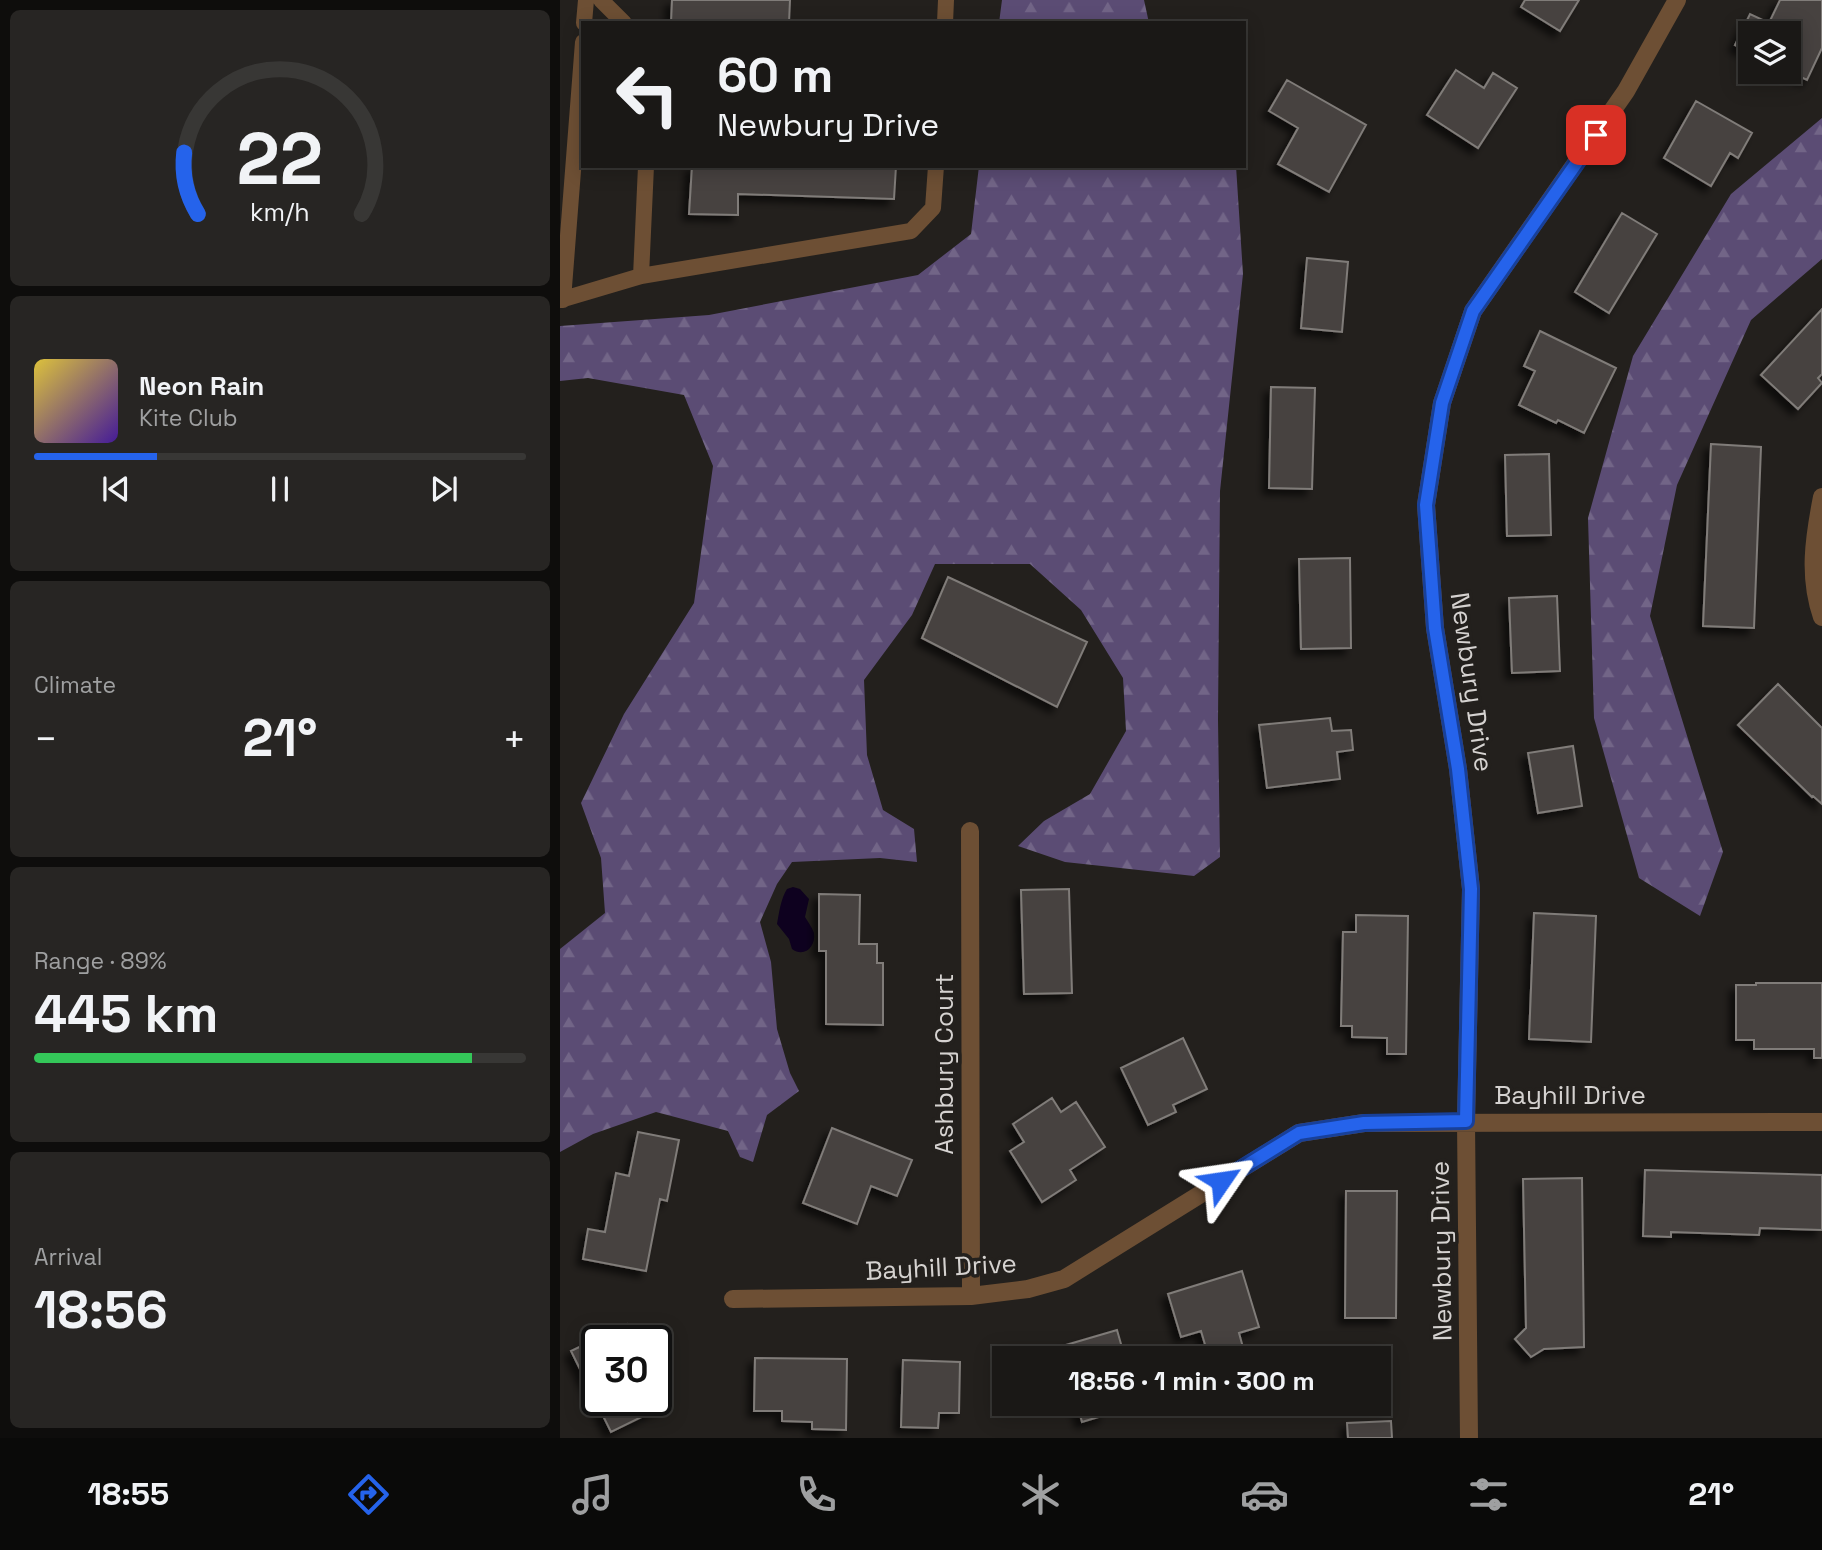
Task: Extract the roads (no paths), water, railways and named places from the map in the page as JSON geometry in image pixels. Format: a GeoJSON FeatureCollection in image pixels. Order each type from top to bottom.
{"type":"FeatureCollection","features":[{"type":"Feature","properties":{"kind":"street","name":"Newbury Drive"},"geometry":{"type":"LineString","coordinates":[[1469,1438],[1466,1121],[1471,889],[1458,769],[1435,628],[1426,505],[1442,403],[1473,311],[1626,91],[1677,0]]}},
{"type":"Feature","properties":{"kind":"street"},"geometry":{"type":"LineString","coordinates":[[1822,497],[1814,539],[1814,595],[1822,617]]}},
{"type":"Feature","properties":{"kind":"street","name":"Ashbury Court"},"geometry":{"type":"LineString","coordinates":[[970,831],[971,1296]]}},
{"type":"Feature","properties":{"kind":"street","name":"Bayhill Drive"},"geometry":{"type":"LineString","coordinates":[[733,1299],[971,1296],[1028,1289],[1064,1279],[1299,1133],[1364,1123],[1822,1122]]}},
{"type":"Feature","properties":{"kind":"lane"},"geometry":{"type":"LineString","coordinates":[[584,21],[586,0]]}},
{"type":"Feature","properties":{"kind":"lane"},"geometry":{"type":"LineString","coordinates":[[601,0],[622,21]]}},
{"type":"Feature","properties":{"kind":"lane"},"geometry":{"type":"LineString","coordinates":[[945,21],[946,0]]}},
{"type":"Feature","properties":{"kind":"lane"},"geometry":{"type":"LineString","coordinates":[[581,67],[562,300],[641,276],[911,231],[933,208],[936,168]]}},
{"type":"Feature","properties":{"kind":"lane"},"geometry":{"type":"LineString","coordinates":[[641,276],[646,168]]}}]}
